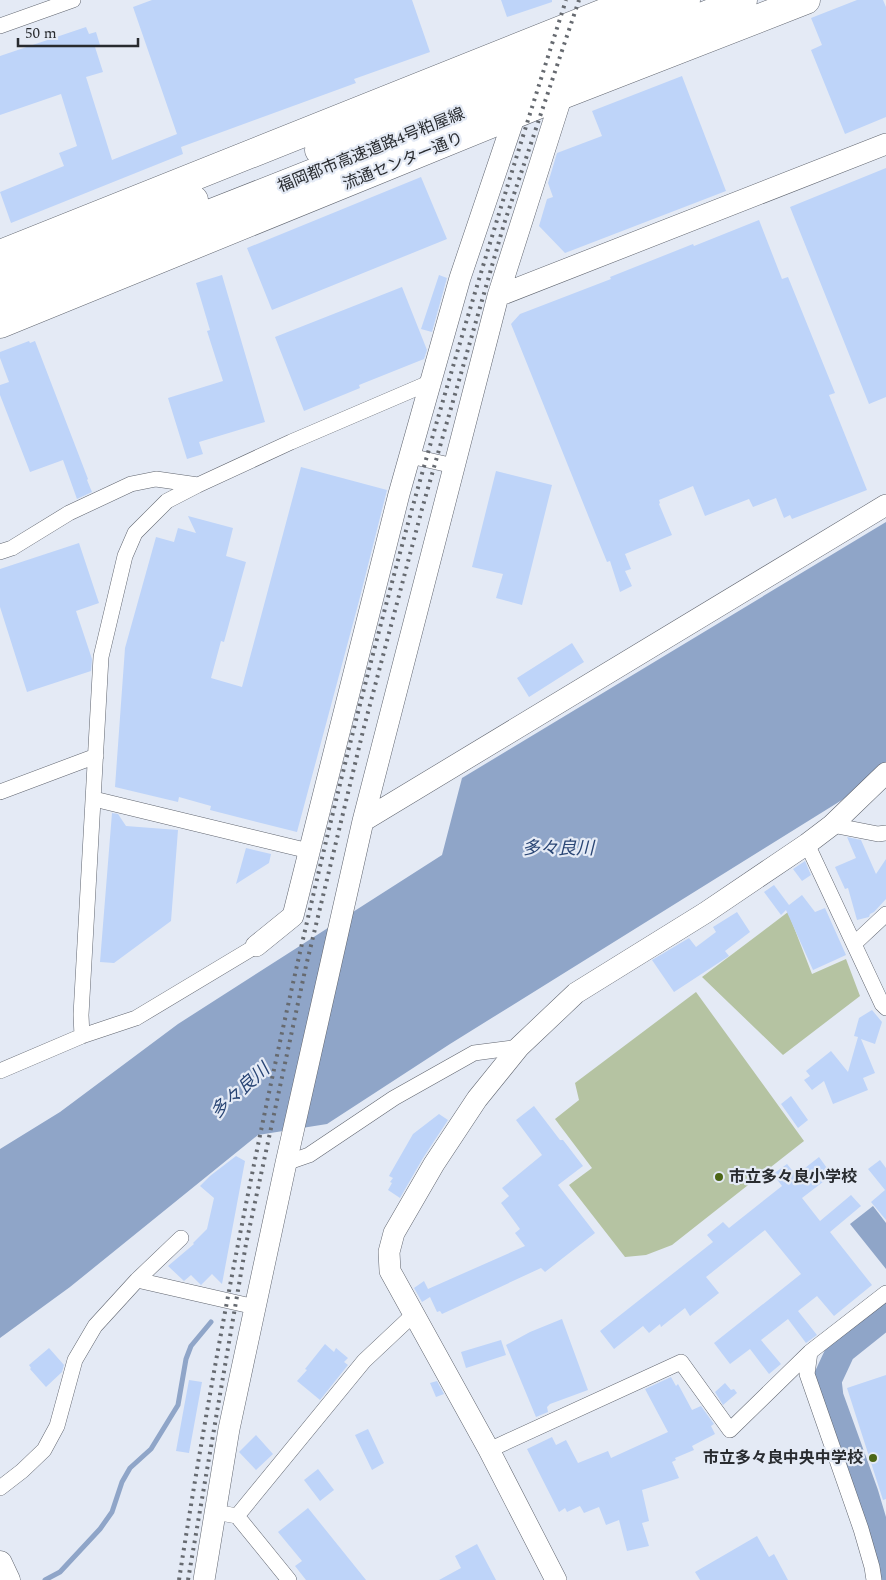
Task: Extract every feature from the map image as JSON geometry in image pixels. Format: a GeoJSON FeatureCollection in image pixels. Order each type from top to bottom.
{"type":"FeatureCollection","features":[{"type":"Feature","properties":{"kind":"highway"},"geometry":{"type":"LineString","coordinates":[[0,254],[636,0]]}},
{"type":"Feature","properties":{"kind":"highway","name":"福岡都市高速道路4号粕屋線"},"geometry":{"type":"LineString","coordinates":[[0,278],[686,0]]}},
{"type":"Feature","properties":{"kind":"highway","name":"流通センター通り"},"geometry":{"type":"LineString","coordinates":[[0,324],[562,95],[806,0]]}},
{"type":"Feature","properties":{"kind":"highway","name":"福岡都市高速道路4号粕屋線"},"geometry":{"type":"LineString","coordinates":[[0,300],[733,4]]}},
{"type":"Feature","properties":{"kind":"main road"},"geometry":{"type":"LineString","coordinates":[[0,1563],[8,1580]]}},
{"type":"Feature","properties":{"kind":"street"},"geometry":{"type":"LineString","coordinates":[[0,26],[73,0]]}},
{"type":"Feature","properties":{"kind":"street"},"geometry":{"type":"LineString","coordinates":[[204,1580],[229,1429],[363,821],[498,296],[562,95]]}},
{"type":"Feature","properties":{"kind":"street"},"geometry":{"type":"LineString","coordinates":[[0,1071],[82,1036],[136,1018],[256,946],[293,916],[394,513],[460,278],[515,115]]}},
{"type":"Feature","properties":{"kind":"street"},"geometry":{"type":"LineString","coordinates":[[498,296],[886,144]]}},
{"type":"Feature","properties":{"kind":"street"},"geometry":{"type":"LineString","coordinates":[[82,1036],[81,1015],[101,657],[125,556],[135,533],[167,501],[198,485],[291,442],[431,382]]}},
{"type":"Feature","properties":{"kind":"street"},"geometry":{"type":"LineString","coordinates":[[410,456],[454,466]]}},
{"type":"Feature","properties":{"kind":"street"},"geometry":{"type":"LineString","coordinates":[[0,552],[12,548],[69,513],[131,484],[156,479],[198,485]]}},
{"type":"Feature","properties":{"kind":"street"},"geometry":{"type":"LineString","coordinates":[[363,821],[886,505]]}},
{"type":"Feature","properties":{"kind":"street"},"geometry":{"type":"LineString","coordinates":[[0,792],[96,756]]}},
{"type":"Feature","properties":{"kind":"street"},"geometry":{"type":"LineString","coordinates":[[556,1580],[490,1450],[390,1271],[389,1252],[394,1233],[434,1164],[477,1098],[519,1047],[576,993],[705,913],[808,844],[886,773]]}},
{"type":"Feature","properties":{"kind":"street"},"geometry":{"type":"LineString","coordinates":[[94,799],[309,851]]}},
{"type":"Feature","properties":{"kind":"street"},"geometry":{"type":"LineString","coordinates":[[832,824],[878,834],[886,833]]}},
{"type":"Feature","properties":{"kind":"street"},"geometry":{"type":"LineString","coordinates":[[808,844],[886,1008]]}},
{"type":"Feature","properties":{"kind":"street"},"geometry":{"type":"LineString","coordinates":[[854,944],[886,914]]}},
{"type":"Feature","properties":{"kind":"street"},"geometry":{"type":"LineString","coordinates":[[288,1156],[309,1155],[394,1098],[474,1053],[519,1047]]}},
{"type":"Feature","properties":{"kind":"street"},"geometry":{"type":"LineString","coordinates":[[0,1488],[22,1471],[44,1450],[57,1426],[75,1360],[95,1326],[137,1280],[181,1238]]}},
{"type":"Feature","properties":{"kind":"street"},"geometry":{"type":"LineString","coordinates":[[137,1280],[255,1307]]}},
{"type":"Feature","properties":{"kind":"street"},"geometry":{"type":"LineString","coordinates":[[490,1450],[681,1362],[730,1430],[810,1352],[886,1294]]}},
{"type":"Feature","properties":{"kind":"street"},"geometry":{"type":"LineString","coordinates":[[237,1516],[364,1361],[414,1314]]}},
{"type":"Feature","properties":{"kind":"street"},"geometry":{"type":"LineString","coordinates":[[810,1352],[807,1374],[860,1529],[872,1567],[874,1580]]}},
{"type":"Feature","properties":{"kind":"street"},"geometry":{"type":"LineString","coordinates":[[215,1512],[237,1516],[289,1580]]}},
{"type":"Feature","properties":{"kind":"green space"},"geometry":{"type":"Polygon","coordinates":[[[788,912],[812,974],[846,959],[860,996],[783,1055],[702,977],[788,912]]]}},
{"type":"Feature","properties":{"kind":"green space"},"geometry":{"type":"Polygon","coordinates":[[[696,992],[804,1141],[672,1245],[646,1255],[625,1257],[569,1185],[592,1168],[555,1119],[579,1100],[575,1083],[696,992]]]}},
{"type":"Feature","properties":{"kind":"water","name":"多々良川"},"geometry":{"type":"Polygon","coordinates":[[[886,522],[886,762],[850,795],[450,1044],[327,1124],[258,1135],[70,1287],[0,1338],[0,1149],[60,1112],[178,1024],[442,855],[462,778],[886,522]]]}},
{"type":"Feature","properties":{"kind":"water"},"geometry":{"type":"Polygon","coordinates":[[[873,1206],[886,1223],[886,1269],[850,1224],[873,1206]]]}},
{"type":"Feature","properties":{"kind":"building"},"geometry":{"type":"Polygon","coordinates":[[[152,0],[412,0],[430,52],[354,79],[356,83],[181,147],[183,154],[11,223],[0,192],[64,166],[59,153],[77,146],[61,94],[0,115],[0,56],[86,27],[89,34],[96,32],[100,45],[95,47],[103,72],[86,77],[112,160],[177,134],[133,7],[152,0]]]}},
{"type":"Feature","properties":{"kind":"building"},"geometry":{"type":"Polygon","coordinates":[[[501,0],[552,0],[552,2],[507,17],[501,0]]]}},
{"type":"Feature","properties":{"kind":"building"},"geometry":{"type":"Polygon","coordinates":[[[857,0],[883,0],[886,7],[886,117],[845,134],[811,50],[822,45],[811,18],[857,0]]]}},
{"type":"Feature","properties":{"kind":"building"},"geometry":{"type":"Polygon","coordinates":[[[682,76],[726,191],[565,253],[539,226],[547,199],[553,197],[548,183],[557,153],[602,136],[592,111],[682,76]]]}},
{"type":"Feature","properties":{"kind":"building"},"geometry":{"type":"Polygon","coordinates":[[[886,168],[886,397],[869,404],[790,207],[886,168]]]}},
{"type":"Feature","properties":{"kind":"building"},"geometry":{"type":"Polygon","coordinates":[[[421,177],[447,239],[272,310],[247,248],[421,177]]]}},
{"type":"Feature","properties":{"kind":"building"},"geometry":{"type":"Polygon","coordinates":[[[759,220],[782,279],[788,277],[835,393],[829,395],[867,490],[792,519],[790,515],[784,518],[776,498],[753,507],[749,499],[705,516],[693,486],[659,500],[672,535],[625,554],[631,569],[625,571],[632,586],[620,592],[610,561],[607,562],[511,324],[520,314],[611,279],[610,277],[693,244],[694,246],[759,220]]]}},
{"type":"Feature","properties":{"kind":"building"},"geometry":{"type":"Polygon","coordinates":[[[222,275],[265,422],[199,442],[203,454],[187,459],[168,398],[223,381],[207,331],[210,330],[196,283],[222,275]]]}},
{"type":"Feature","properties":{"kind":"building"},"geometry":{"type":"Polygon","coordinates":[[[439,275],[447,278],[432,332],[421,329],[439,275]]]}},
{"type":"Feature","properties":{"kind":"building"},"geometry":{"type":"Polygon","coordinates":[[[402,287],[427,350],[424,359],[359,385],[360,388],[304,411],[275,337],[402,287]]]}},
{"type":"Feature","properties":{"kind":"building"},"geometry":{"type":"Polygon","coordinates":[[[29,341],[30,343],[35,341],[92,492],[77,499],[63,460],[30,472],[0,395],[0,385],[9,382],[0,358],[0,352],[29,341]]]}},
{"type":"Feature","properties":{"kind":"building"},"geometry":{"type":"Polygon","coordinates":[[[301,467],[387,490],[297,832],[210,810],[211,806],[179,797],[178,802],[115,787],[125,648],[156,537],[174,542],[178,528],[196,533],[188,516],[233,528],[226,556],[246,562],[224,642],[221,641],[211,678],[242,687],[301,467]]]}},
{"type":"Feature","properties":{"kind":"building"},"geometry":{"type":"Polygon","coordinates":[[[496,471],[552,485],[522,605],[496,598],[503,574],[472,567],[496,471]]]}},
{"type":"Feature","properties":{"kind":"building"},"geometry":{"type":"Polygon","coordinates":[[[79,543],[99,603],[76,611],[92,659],[91,671],[27,692],[0,607],[0,569],[79,543]]]}},
{"type":"Feature","properties":{"kind":"building"},"geometry":{"type":"Polygon","coordinates":[[[572,643],[584,662],[529,697],[517,678],[572,643]]]}},
{"type":"Feature","properties":{"kind":"building"},"geometry":{"type":"Polygon","coordinates":[[[112,813],[118,814],[126,826],[178,830],[171,921],[114,963],[100,962],[112,813]]]}},
{"type":"Feature","properties":{"kind":"building"},"geometry":{"type":"Polygon","coordinates":[[[847,837],[861,840],[876,874],[886,859],[886,899],[869,917],[857,920],[848,888],[845,889],[835,867],[856,858],[847,837]]]}},
{"type":"Feature","properties":{"kind":"building"},"geometry":{"type":"Polygon","coordinates":[[[246,848],[271,854],[269,863],[236,884],[246,848]]]}},
{"type":"Feature","properties":{"kind":"building"},"geometry":{"type":"Polygon","coordinates":[[[805,861],[811,875],[802,881],[793,869],[805,861]]]}},
{"type":"Feature","properties":{"kind":"building"},"geometry":{"type":"Polygon","coordinates":[[[774,885],[789,905],[802,895],[815,912],[825,908],[846,955],[813,970],[786,910],[781,915],[764,892],[774,885]]]}},
{"type":"Feature","properties":{"kind":"building"},"geometry":{"type":"Polygon","coordinates":[[[737,912],[750,932],[725,951],[729,956],[674,992],[652,960],[689,938],[696,947],[716,932],[713,927],[737,912]]]}},
{"type":"Feature","properties":{"kind":"building"},"geometry":{"type":"Polygon","coordinates":[[[872,1010],[882,1022],[875,1044],[861,1039],[875,1073],[863,1078],[868,1090],[833,1104],[824,1081],[812,1090],[804,1080],[810,1076],[806,1071],[831,1051],[848,1072],[858,1037],[854,1036],[859,1018],[872,1010]]]}},
{"type":"Feature","properties":{"kind":"building"},"geometry":{"type":"Polygon","coordinates":[[[791,1096],[808,1120],[798,1128],[781,1104],[791,1096]]]}},
{"type":"Feature","properties":{"kind":"building"},"geometry":{"type":"Polygon","coordinates":[[[534,1106],[583,1166],[558,1185],[595,1233],[545,1272],[541,1268],[442,1314],[440,1311],[437,1312],[430,1297],[422,1302],[414,1288],[424,1281],[428,1289],[525,1246],[515,1233],[520,1229],[501,1203],[509,1196],[502,1188],[542,1155],[516,1120],[534,1106]]]}},
{"type":"Feature","properties":{"kind":"building"},"geometry":{"type":"Polygon","coordinates":[[[439,1114],[448,1120],[400,1198],[388,1190],[393,1178],[389,1176],[413,1134],[439,1114]]]}},
{"type":"Feature","properties":{"kind":"building"},"geometry":{"type":"Polygon","coordinates":[[[236,1156],[245,1161],[222,1284],[212,1274],[201,1285],[191,1275],[184,1281],[168,1266],[194,1244],[207,1229],[214,1198],[200,1186],[236,1156]]]}},
{"type":"Feature","properties":{"kind":"building"},"geometry":{"type":"Polygon","coordinates":[[[819,1157],[832,1175],[802,1198],[820,1221],[851,1195],[861,1206],[830,1232],[872,1285],[834,1316],[817,1296],[798,1311],[817,1335],[806,1343],[788,1319],[761,1340],[781,1364],[769,1374],[750,1349],[730,1364],[714,1343],[801,1274],[765,1230],[706,1277],[719,1293],[690,1316],[685,1308],[661,1327],[660,1324],[649,1333],[643,1326],[614,1349],[600,1331],[713,1242],[707,1235],[723,1222],[729,1228],[782,1186],[773,1174],[787,1164],[796,1175],[819,1157]]]}},
{"type":"Feature","properties":{"kind":"building"},"geometry":{"type":"Polygon","coordinates":[[[880,1160],[886,1168],[886,1220],[871,1202],[885,1190],[868,1169],[880,1160]]]}},
{"type":"Feature","properties":{"kind":"building"},"geometry":{"type":"Polygon","coordinates":[[[562,1319],[588,1390],[550,1404],[547,1407],[548,1412],[536,1417],[506,1345],[530,1332],[562,1319]]]}},
{"type":"Feature","properties":{"kind":"building"},"geometry":{"type":"Polygon","coordinates":[[[501,1340],[506,1355],[466,1368],[461,1352],[501,1340]]]}},
{"type":"Feature","properties":{"kind":"building"},"geometry":{"type":"Polygon","coordinates":[[[325,1344],[334,1352],[336,1348],[348,1358],[344,1362],[348,1365],[320,1400],[297,1381],[325,1344]]]}},
{"type":"Feature","properties":{"kind":"building"},"geometry":{"type":"Polygon","coordinates":[[[49,1348],[64,1365],[62,1372],[46,1387],[30,1369],[29,1365],[49,1348]]]}},
{"type":"Feature","properties":{"kind":"building"},"geometry":{"type":"Polygon","coordinates":[[[886,1375],[886,1499],[883,1500],[847,1388],[886,1375]]]}},
{"type":"Feature","properties":{"kind":"building"},"geometry":{"type":"Polygon","coordinates":[[[671,1377],[676,1386],[678,1384],[692,1410],[701,1406],[714,1424],[711,1426],[715,1434],[692,1446],[694,1450],[675,1458],[676,1460],[672,1462],[679,1478],[642,1490],[649,1521],[642,1523],[649,1546],[627,1551],[619,1520],[606,1525],[599,1507],[584,1513],[580,1506],[567,1512],[565,1508],[559,1512],[527,1449],[552,1437],[556,1445],[566,1440],[578,1463],[608,1451],[611,1458],[668,1432],[645,1389],[671,1377]]]}},
{"type":"Feature","properties":{"kind":"building"},"geometry":{"type":"Polygon","coordinates":[[[189,1380],[202,1382],[189,1453],[176,1451],[189,1380]]]}},
{"type":"Feature","properties":{"kind":"building"},"geometry":{"type":"Polygon","coordinates":[[[437,1381],[444,1394],[436,1397],[430,1383],[437,1381]]]}},
{"type":"Feature","properties":{"kind":"building"},"geometry":{"type":"Polygon","coordinates":[[[725,1383],[731,1390],[734,1389],[737,1393],[723,1405],[715,1392],[725,1383]]]}},
{"type":"Feature","properties":{"kind":"building"},"geometry":{"type":"Polygon","coordinates":[[[368,1429],[384,1463],[372,1470],[355,1435],[368,1429]]]}},
{"type":"Feature","properties":{"kind":"building"},"geometry":{"type":"Polygon","coordinates":[[[256,1435],[273,1454],[256,1470],[239,1452],[256,1435]]]}},
{"type":"Feature","properties":{"kind":"building"},"geometry":{"type":"Polygon","coordinates":[[[318,1469],[334,1490],[320,1501],[304,1480],[318,1469]]]}},
{"type":"Feature","properties":{"kind":"building"},"geometry":{"type":"Polygon","coordinates":[[[308,1508],[366,1580],[306,1580],[295,1566],[302,1561],[278,1532],[308,1508]]]}},
{"type":"Feature","properties":{"kind":"building"},"geometry":{"type":"Polygon","coordinates":[[[757,1536],[769,1557],[774,1554],[788,1580],[700,1580],[695,1572],[757,1536]]]}},
{"type":"Feature","properties":{"kind":"building"},"geometry":{"type":"Polygon","coordinates":[[[477,1544],[496,1580],[439,1580],[461,1568],[455,1556],[477,1544]]]}},
{"type":"Feature","properties":{"kind":"waterway"},"geometry":{"type":"LineString","coordinates":[[886,1314],[841,1350],[827,1380],[829,1397],[864,1494],[886,1568]]}},
{"type":"Feature","properties":{"kind":"waterway"},"geometry":{"type":"LineString","coordinates":[[45,1580],[60,1572],[100,1529],[112,1512],[122,1482],[130,1468],[151,1449],[178,1405],[186,1359],[191,1346],[211,1322]]}},
{"type":"Feature","properties":{"kind":"railway"},"geometry":{"type":"LineString","coordinates":[[179,1580],[225,1310],[280,1041],[310,907],[376,641],[430,445],[566,0]]}},
{"type":"Feature","properties":{"kind":"railway"},"geometry":{"type":"LineString","coordinates":[[188,1580],[246,1244],[306,966],[363,731],[422,509],[504,224],[579,0]]}},
{"type":"Feature","properties":{"kind":"place","name":"市立多々良小学校"},"geometry":{"type":"Point","coordinates":[719,1177]}},
{"type":"Feature","properties":{"kind":"place","name":"市立多々良中央中学校"},"geometry":{"type":"Point","coordinates":[873,1458]}}]}
